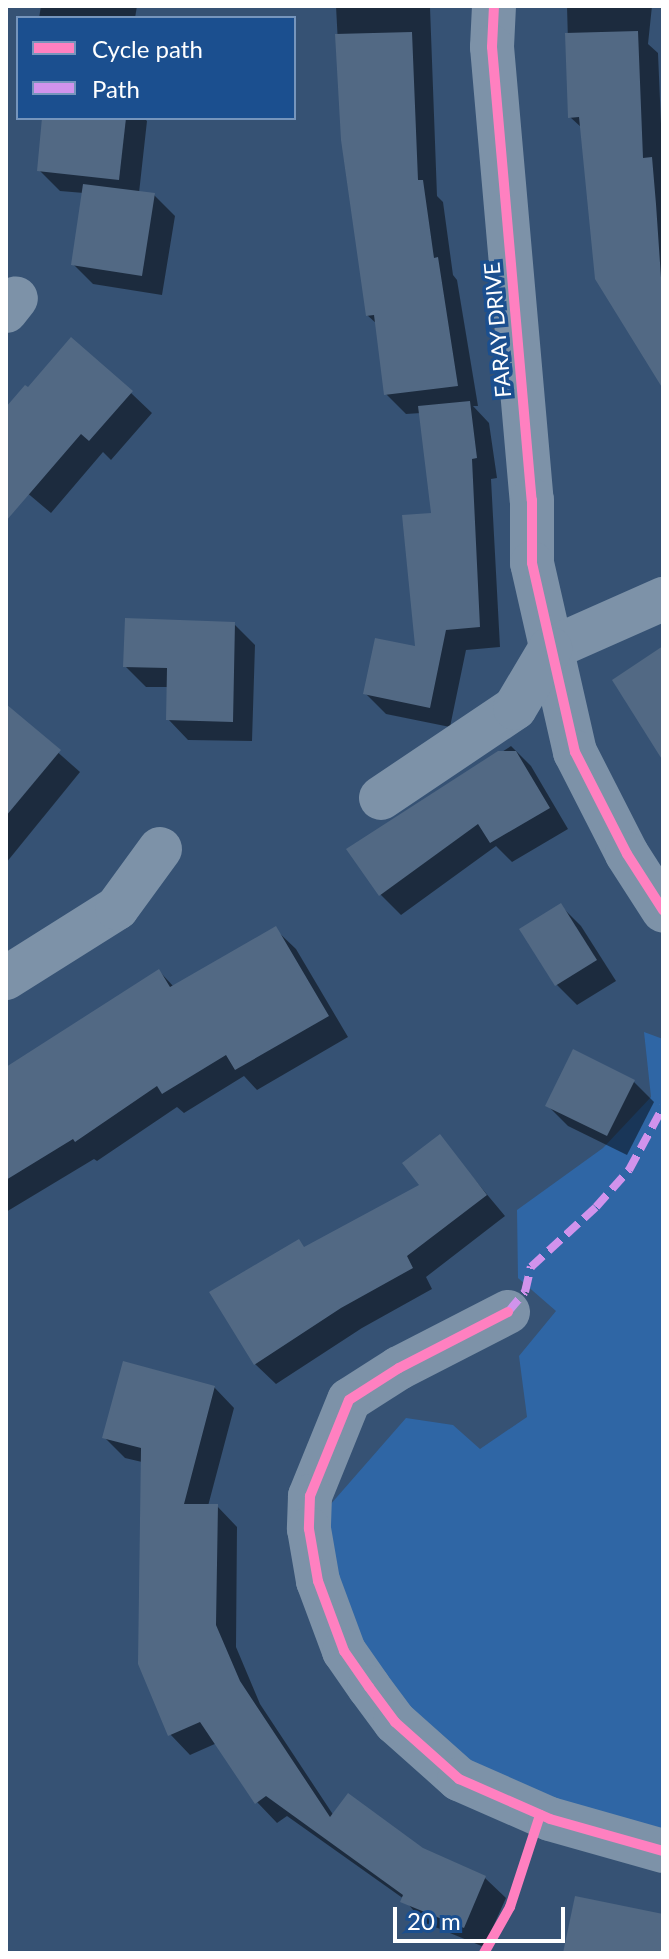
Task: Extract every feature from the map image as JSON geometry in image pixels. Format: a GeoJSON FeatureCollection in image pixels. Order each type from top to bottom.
{"type":"FeatureCollection","features":[{"type":"Feature","properties":{"kind":"street","name":"FARAY DRIVE"},"geometry":{"type":"LineString","coordinates":[[494,6],[492,47],[532,500],[532,563],[575,752],[627,854],[663,910]]}},
{"type":"Feature","properties":{"kind":"street"},"geometry":{"type":"LineString","coordinates":[[381,798],[515,708],[550,649],[663,599]]}},
{"type":"Feature","properties":{"kind":"street"},"geometry":{"type":"LineString","coordinates":[[6,978],[117,908],[160,849]]}},
{"type":"Feature","properties":{"kind":"street"},"geometry":{"type":"LineString","coordinates":[[508,1312],[399,1368],[349,1400],[310,1496],[309,1529],[318,1581],[344,1651],[369,1687],[395,1722],[459,1779],[550,1819],[663,1851]]}},
{"type":"Feature","properties":{"kind":"shaded area"},"geometry":{"type":"Polygon","coordinates":[[[644,1032],[663,1039],[663,1841],[459,1779],[369,1687],[309,1529],[406,1418],[453,1425],[480,1449],[527,1417],[519,1356],[556,1311],[518,1278],[517,1210],[603,1148],[651,1097],[644,1032]]]}},
{"type":"Feature","properties":{"kind":"building"},"geometry":{"type":"Polygon","coordinates":[[[638,31],[643,158],[652,157],[656,204],[663,307],[663,389],[595,279],[579,117],[568,118],[565,33],[638,31]]]}},
{"type":"Feature","properties":{"kind":"building"},"geometry":{"type":"Polygon","coordinates":[[[412,32],[418,180],[423,180],[434,258],[438,257],[458,386],[384,395],[374,315],[366,316],[341,140],[335,34],[412,32]]]}},
{"type":"Feature","properties":{"kind":"building"},"geometry":{"type":"Polygon","coordinates":[[[42,120],[126,120],[119,180],[37,171],[42,120]]]}},
{"type":"Feature","properties":{"kind":"building"},"geometry":{"type":"Polygon","coordinates":[[[83,184],[155,193],[142,276],[71,265],[83,184]]]}},
{"type":"Feature","properties":{"kind":"building"},"geometry":{"type":"Polygon","coordinates":[[[71,337],[133,391],[89,441],[81,434],[6,521],[6,407],[25,385],[28,387],[71,337]]]}},
{"type":"Feature","properties":{"kind":"building"},"geometry":{"type":"Polygon","coordinates":[[[470,401],[477,458],[472,459],[480,627],[446,630],[430,708],[363,694],[375,638],[415,646],[402,515],[431,513],[418,406],[470,401]]]}},
{"type":"Feature","properties":{"kind":"building"},"geometry":{"type":"Polygon","coordinates":[[[125,618],[235,622],[233,722],[166,720],[167,668],[123,667],[125,618]]]}},
{"type":"Feature","properties":{"kind":"building"},"geometry":{"type":"Polygon","coordinates":[[[663,646],[663,761],[612,680],[663,646]]]}},
{"type":"Feature","properties":{"kind":"building"},"geometry":{"type":"Polygon","coordinates":[[[6,704],[61,750],[6,816],[6,704]]]}},
{"type":"Feature","properties":{"kind":"building"},"geometry":{"type":"Polygon","coordinates":[[[498,751],[516,751],[550,808],[490,843],[478,824],[379,896],[346,849],[498,751]]]}},
{"type":"Feature","properties":{"kind":"building"},"geometry":{"type":"Polygon","coordinates":[[[561,903],[597,960],[555,986],[519,929],[561,903]]]}},
{"type":"Feature","properties":{"kind":"building"},"geometry":{"type":"Polygon","coordinates":[[[276,926],[329,1016],[235,1070],[226,1055],[162,1094],[157,1086],[75,1142],[73,1139],[6,1180],[6,1067],[159,969],[170,987],[276,926]]]}},
{"type":"Feature","properties":{"kind":"building"},"geometry":{"type":"Polygon","coordinates":[[[573,1049],[635,1080],[607,1136],[545,1106],[573,1049]]]}},
{"type":"Feature","properties":{"kind":"building"},"geometry":{"type":"Polygon","coordinates":[[[440,1134],[487,1195],[407,1256],[413,1268],[341,1308],[254,1365],[209,1292],[299,1239],[304,1247],[419,1185],[402,1163],[440,1134]]]}},
{"type":"Feature","properties":{"kind":"building"},"geometry":{"type":"Polygon","coordinates":[[[123,1361],[215,1386],[184,1504],[218,1504],[216,1625],[240,1681],[330,1817],[348,1793],[423,1848],[486,1876],[464,1928],[400,1902],[403,1895],[266,1796],[255,1804],[200,1722],[168,1736],[138,1664],[141,1448],[102,1438],[123,1361]]]}},
{"type":"Feature","properties":{"kind":"building"},"geometry":{"type":"Polygon","coordinates":[[[575,1896],[663,1914],[663,1953],[563,1953],[575,1896]]]}},
{"type":"Feature","properties":{"kind":"marked path"},"geometry":{"type":"LineString","coordinates":[[508,1312],[525,1292],[531,1267],[596,1207],[629,1170],[663,1107]]}},
{"type":"Feature","properties":{"kind":"cycle path"},"geometry":{"type":"LineString","coordinates":[[494,6],[492,47],[532,500],[532,563],[575,752],[627,854],[663,910]]}},
{"type":"Feature","properties":{"kind":"cycle path"},"geometry":{"type":"LineString","coordinates":[[508,1312],[399,1368],[349,1400],[310,1496],[309,1529],[318,1581],[344,1651],[369,1687],[395,1722],[459,1779],[550,1819],[663,1851]]}},
{"type":"Feature","properties":{"kind":"cycle path"},"geometry":{"type":"LineString","coordinates":[[484,1953],[510,1907],[540,1815]]}}]}
